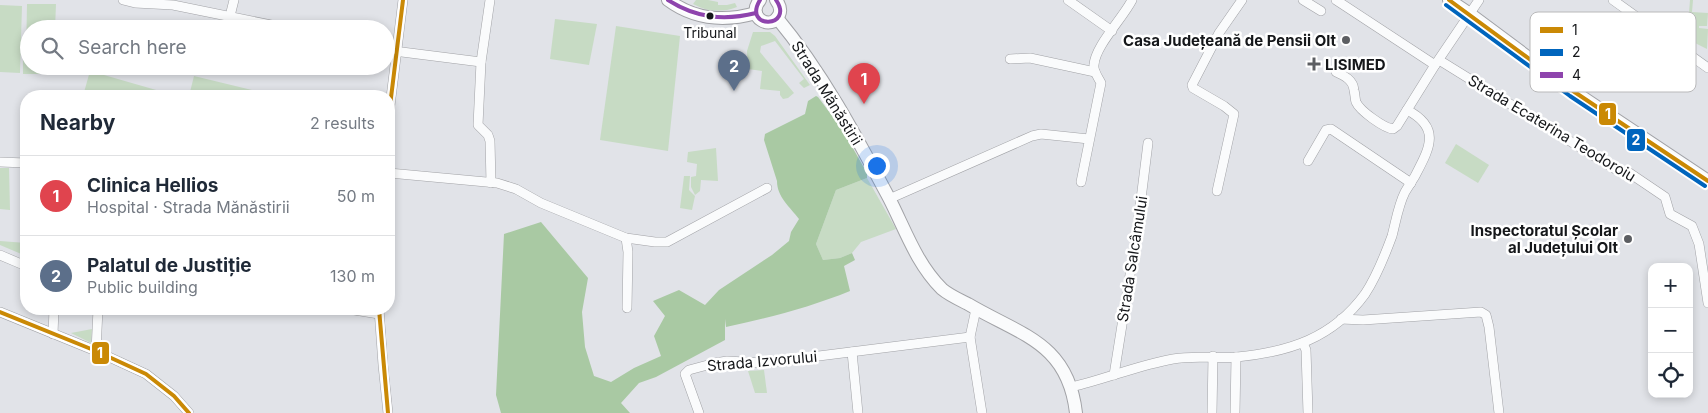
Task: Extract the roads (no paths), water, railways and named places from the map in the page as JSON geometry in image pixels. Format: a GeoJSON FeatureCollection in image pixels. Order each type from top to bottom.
{"type":"FeatureCollection","features":[{"type":"Feature","properties":{"kind":"street"},"geometry":{"type":"LineString","coordinates":[[123,0],[135,3],[153,2],[173,5],[249,20]]}},
{"type":"Feature","properties":{"kind":"street"},"geometry":{"type":"LineString","coordinates":[[230,16],[234,0]]}},
{"type":"Feature","properties":{"kind":"street"},"geometry":{"type":"LineString","coordinates":[[395,62],[403,0]]}},
{"type":"Feature","properties":{"kind":"street"},"geometry":{"type":"LineString","coordinates":[[490,0],[481,62],[478,125],[488,135],[490,141],[491,183]]}},
{"type":"Feature","properties":{"kind":"street"},"geometry":{"type":"LineString","coordinates":[[668,0],[691,14],[705,17],[732,18],[756,13]]}},
{"type":"Feature","properties":{"kind":"street"},"geometry":{"type":"LineString","coordinates":[[760,0],[756,6],[756,13],[763,21],[770,22],[777,18],[780,8],[776,0]]}},
{"type":"Feature","properties":{"kind":"street"},"geometry":{"type":"LineString","coordinates":[[1068,0],[1112,31]]}},
{"type":"Feature","properties":{"kind":"street"},"geometry":{"type":"LineString","coordinates":[[1081,182],[1101,83],[1095,72],[1094,65],[1097,52],[1132,0]]}},
{"type":"Feature","properties":{"kind":"street"},"geometry":{"type":"LineString","coordinates":[[1216,191],[1234,114],[1193,88],[1192,85],[1219,33],[1242,0]]}},
{"type":"Feature","properties":{"kind":"street"},"geometry":{"type":"LineString","coordinates":[[1303,0],[1321,11]]}},
{"type":"Feature","properties":{"kind":"street","name":"Strada Ecaterina Teodoroiu"},"geometry":{"type":"LineString","coordinates":[[1336,0],[1437,62],[1556,131],[1615,169],[1628,172],[1664,197],[1670,214],[1692,226],[1699,244],[1708,303]]}},
{"type":"Feature","properties":{"kind":"street"},"geometry":{"type":"LineString","coordinates":[[1449,0],[1530,59]]}},
{"type":"Feature","properties":{"kind":"street"},"geometry":{"type":"LineString","coordinates":[[1336,72],[1351,82],[1354,87],[1356,102],[1360,109],[1384,127],[1393,129],[1397,126],[1479,0]]}},
{"type":"Feature","properties":{"kind":"street"},"geometry":{"type":"LineString","coordinates":[[1613,0],[1630,12]]}},
{"type":"Feature","properties":{"kind":"street","name":"Strada Mănăstirii"},"geometry":{"type":"LineString","coordinates":[[777,18],[833,99],[889,198],[914,250],[926,270],[943,290],[1021,331],[1044,347],[1057,361],[1071,387],[1076,413]]}},
{"type":"Feature","properties":{"kind":"street"},"geometry":{"type":"LineString","coordinates":[[396,53],[481,62]]}},
{"type":"Feature","properties":{"kind":"street"},"geometry":{"type":"LineString","coordinates":[[1010,59],[1030,58],[1095,72]]}},
{"type":"Feature","properties":{"kind":"street"},"geometry":{"type":"LineString","coordinates":[[1696,59],[1708,68]]}},
{"type":"Feature","properties":{"kind":"street"},"geometry":{"type":"LineString","coordinates":[[392,90],[393,75]]}},
{"type":"Feature","properties":{"kind":"street"},"geometry":{"type":"LineString","coordinates":[[1574,92],[1708,181]]}},
{"type":"Feature","properties":{"kind":"street"},"geometry":{"type":"LineString","coordinates":[[1071,387],[1173,359],[1199,356],[1236,357],[1286,349],[1304,344],[1323,333],[1341,319],[1365,293],[1381,264],[1402,199],[1429,148],[1429,135],[1426,125],[1417,115],[1407,110]]}},
{"type":"Feature","properties":{"kind":"street"},"geometry":{"type":"LineString","coordinates":[[1308,161],[1326,130],[1331,129],[1411,183]]}},
{"type":"Feature","properties":{"kind":"street"},"geometry":{"type":"LineString","coordinates":[[889,198],[1032,136],[1041,134],[1090,139]]}},
{"type":"Feature","properties":{"kind":"street","name":"Strada Salcâmului"},"geometry":{"type":"LineString","coordinates":[[1114,375],[1137,231],[1148,143]]}},
{"type":"Feature","properties":{"kind":"street"},"geometry":{"type":"LineString","coordinates":[[0,162],[20,162]]}},
{"type":"Feature","properties":{"kind":"street"},"geometry":{"type":"LineString","coordinates":[[395,175],[491,183],[516,189],[541,203],[626,238],[655,242],[667,242],[767,188]]}},
{"type":"Feature","properties":{"kind":"street"},"geometry":{"type":"LineString","coordinates":[[626,238],[628,252],[627,308]]}},
{"type":"Feature","properties":{"kind":"street"},"geometry":{"type":"LineString","coordinates":[[0,256],[20,264]]}},
{"type":"Feature","properties":{"kind":"street"},"geometry":{"type":"LineString","coordinates":[[976,309],[970,337],[982,413]]}},
{"type":"Feature","properties":{"kind":"street"},"geometry":{"type":"LineString","coordinates":[[0,312],[96,351],[146,374],[174,396],[189,413]]}},
{"type":"Feature","properties":{"kind":"street"},"geometry":{"type":"LineString","coordinates":[[1341,319],[1363,320],[1481,312],[1486,315],[1489,327],[1500,413]]}},
{"type":"Feature","properties":{"kind":"street"},"geometry":{"type":"LineString","coordinates":[[53,334],[54,315]]}},
{"type":"Feature","properties":{"kind":"street"},"geometry":{"type":"LineString","coordinates":[[96,351],[98,315]]}},
{"type":"Feature","properties":{"kind":"street"},"geometry":{"type":"LineString","coordinates":[[379,315],[388,413]]}},
{"type":"Feature","properties":{"kind":"street","name":"Strada Izvorului"},"geometry":{"type":"LineString","coordinates":[[699,413],[685,374],[689,370],[715,363],[763,363],[970,337]]}},
{"type":"Feature","properties":{"kind":"street"},"geometry":{"type":"LineString","coordinates":[[1304,344],[1306,350],[1308,413]]}},
{"type":"Feature","properties":{"kind":"street"},"geometry":{"type":"LineString","coordinates":[[852,352],[858,413]]}},
{"type":"Feature","properties":{"kind":"street"},"geometry":{"type":"LineString","coordinates":[[1212,413],[1213,356]]}},
{"type":"Feature","properties":{"kind":"street"},"geometry":{"type":"LineString","coordinates":[[1235,413],[1236,357]]}},
{"type":"Feature","properties":{"kind":"place","name":"Tribunal"},"geometry":{"type":"Point","coordinates":[710,16]}},
{"type":"Feature","properties":{"kind":"place","name":"Casa Județeană de Pensii Olt"},"geometry":{"type":"Point","coordinates":[1346,40]}},
{"type":"Feature","properties":{"kind":"place","name":"LISIMED"},"geometry":{"type":"Point","coordinates":[1314,64]}},
{"type":"Feature","properties":{"kind":"place","name":"Palatul de Justiție"},"geometry":{"type":"Point","coordinates":[734,91]}},
{"type":"Feature","properties":{"kind":"place","name":"Clinica Hellios"},"geometry":{"type":"Point","coordinates":[864,104]}},
{"type":"Feature","properties":{"kind":"place","name":"Inspectoratul Școlar al Județului Olt"},"geometry":{"type":"Point","coordinates":[1628,239]}}]}
